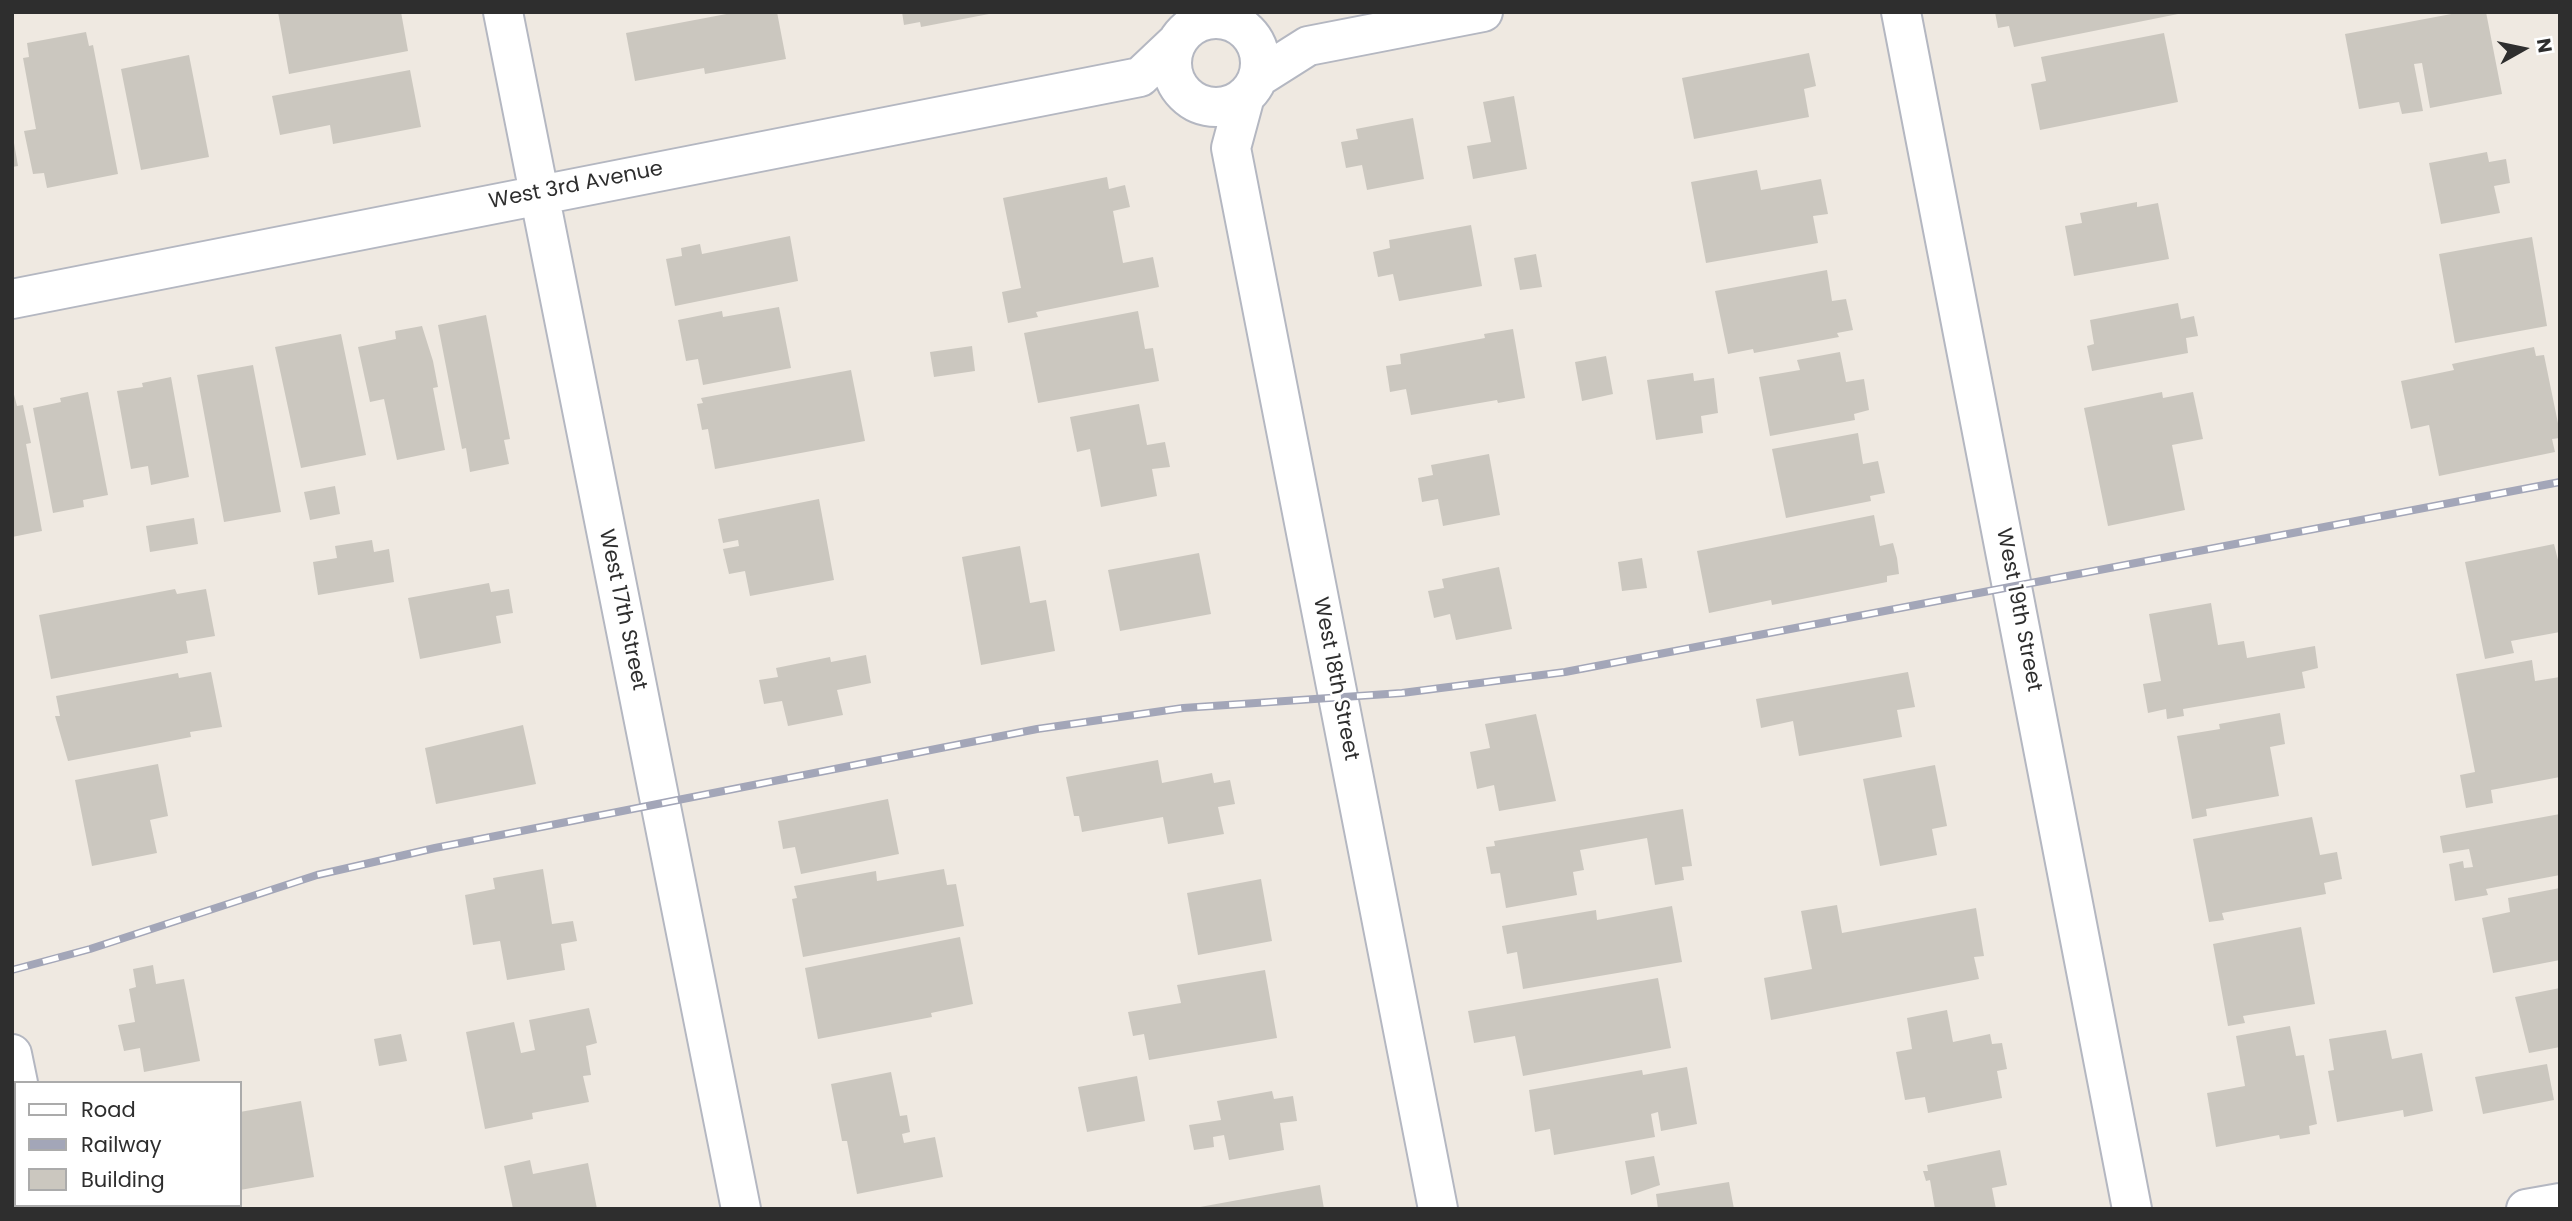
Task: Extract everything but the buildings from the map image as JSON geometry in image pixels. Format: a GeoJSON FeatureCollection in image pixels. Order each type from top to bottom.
{"type":"FeatureCollection","features":[{"type":"Feature","properties":{"kind":"street","name":"West 17th Street"},"geometry":{"type":"LineString","coordinates":[[503,12],[741,1209]]}},
{"type":"Feature","properties":{"kind":"street"},"geometry":{"type":"LineString","coordinates":[[1308,46],[1226,107],[1211,108],[1140,76],[1208,25],[1308,46],[1483,12]]}},
{"type":"Feature","properties":{"kind":"street","name":"West 19th Street"},"geometry":{"type":"LineString","coordinates":[[1901,12],[2132,1209]]}},
{"type":"Feature","properties":{"kind":"street"},"geometry":{"type":"LineString","coordinates":[[1208,25],[1261,61],[1252,87]]}},
{"type":"Feature","properties":{"kind":"street"},"geometry":{"type":"LineString","coordinates":[[1190,99],[1171,69],[1208,25]]}},
{"type":"Feature","properties":{"kind":"street","name":"West 3rd Avenue"},"geometry":{"type":"LineString","coordinates":[[12,299],[537,193],[1140,76]]}},
{"type":"Feature","properties":{"kind":"street","name":"West 18th Street"},"geometry":{"type":"LineString","coordinates":[[1231,148],[1252,87]]}},
{"type":"Feature","properties":{"kind":"street","name":"West 18th Street"},"geometry":{"type":"LineString","coordinates":[[1190,99],[1231,148],[1438,1209]]}},
{"type":"Feature","properties":{"kind":"street"},"geometry":{"type":"LineString","coordinates":[[12,1054],[18,1081]]}},
{"type":"Feature","properties":{"kind":"street"},"geometry":{"type":"LineString","coordinates":[[2526,1209],[2560,1203]]}},
{"type":"Feature","properties":{"kind":"railway"},"geometry":{"type":"LineString","coordinates":[[12,970],[90,949],[317,875],[435,848],[1037,729],[1183,708],[1402,693],[1565,672],[2560,482]]}}]}
